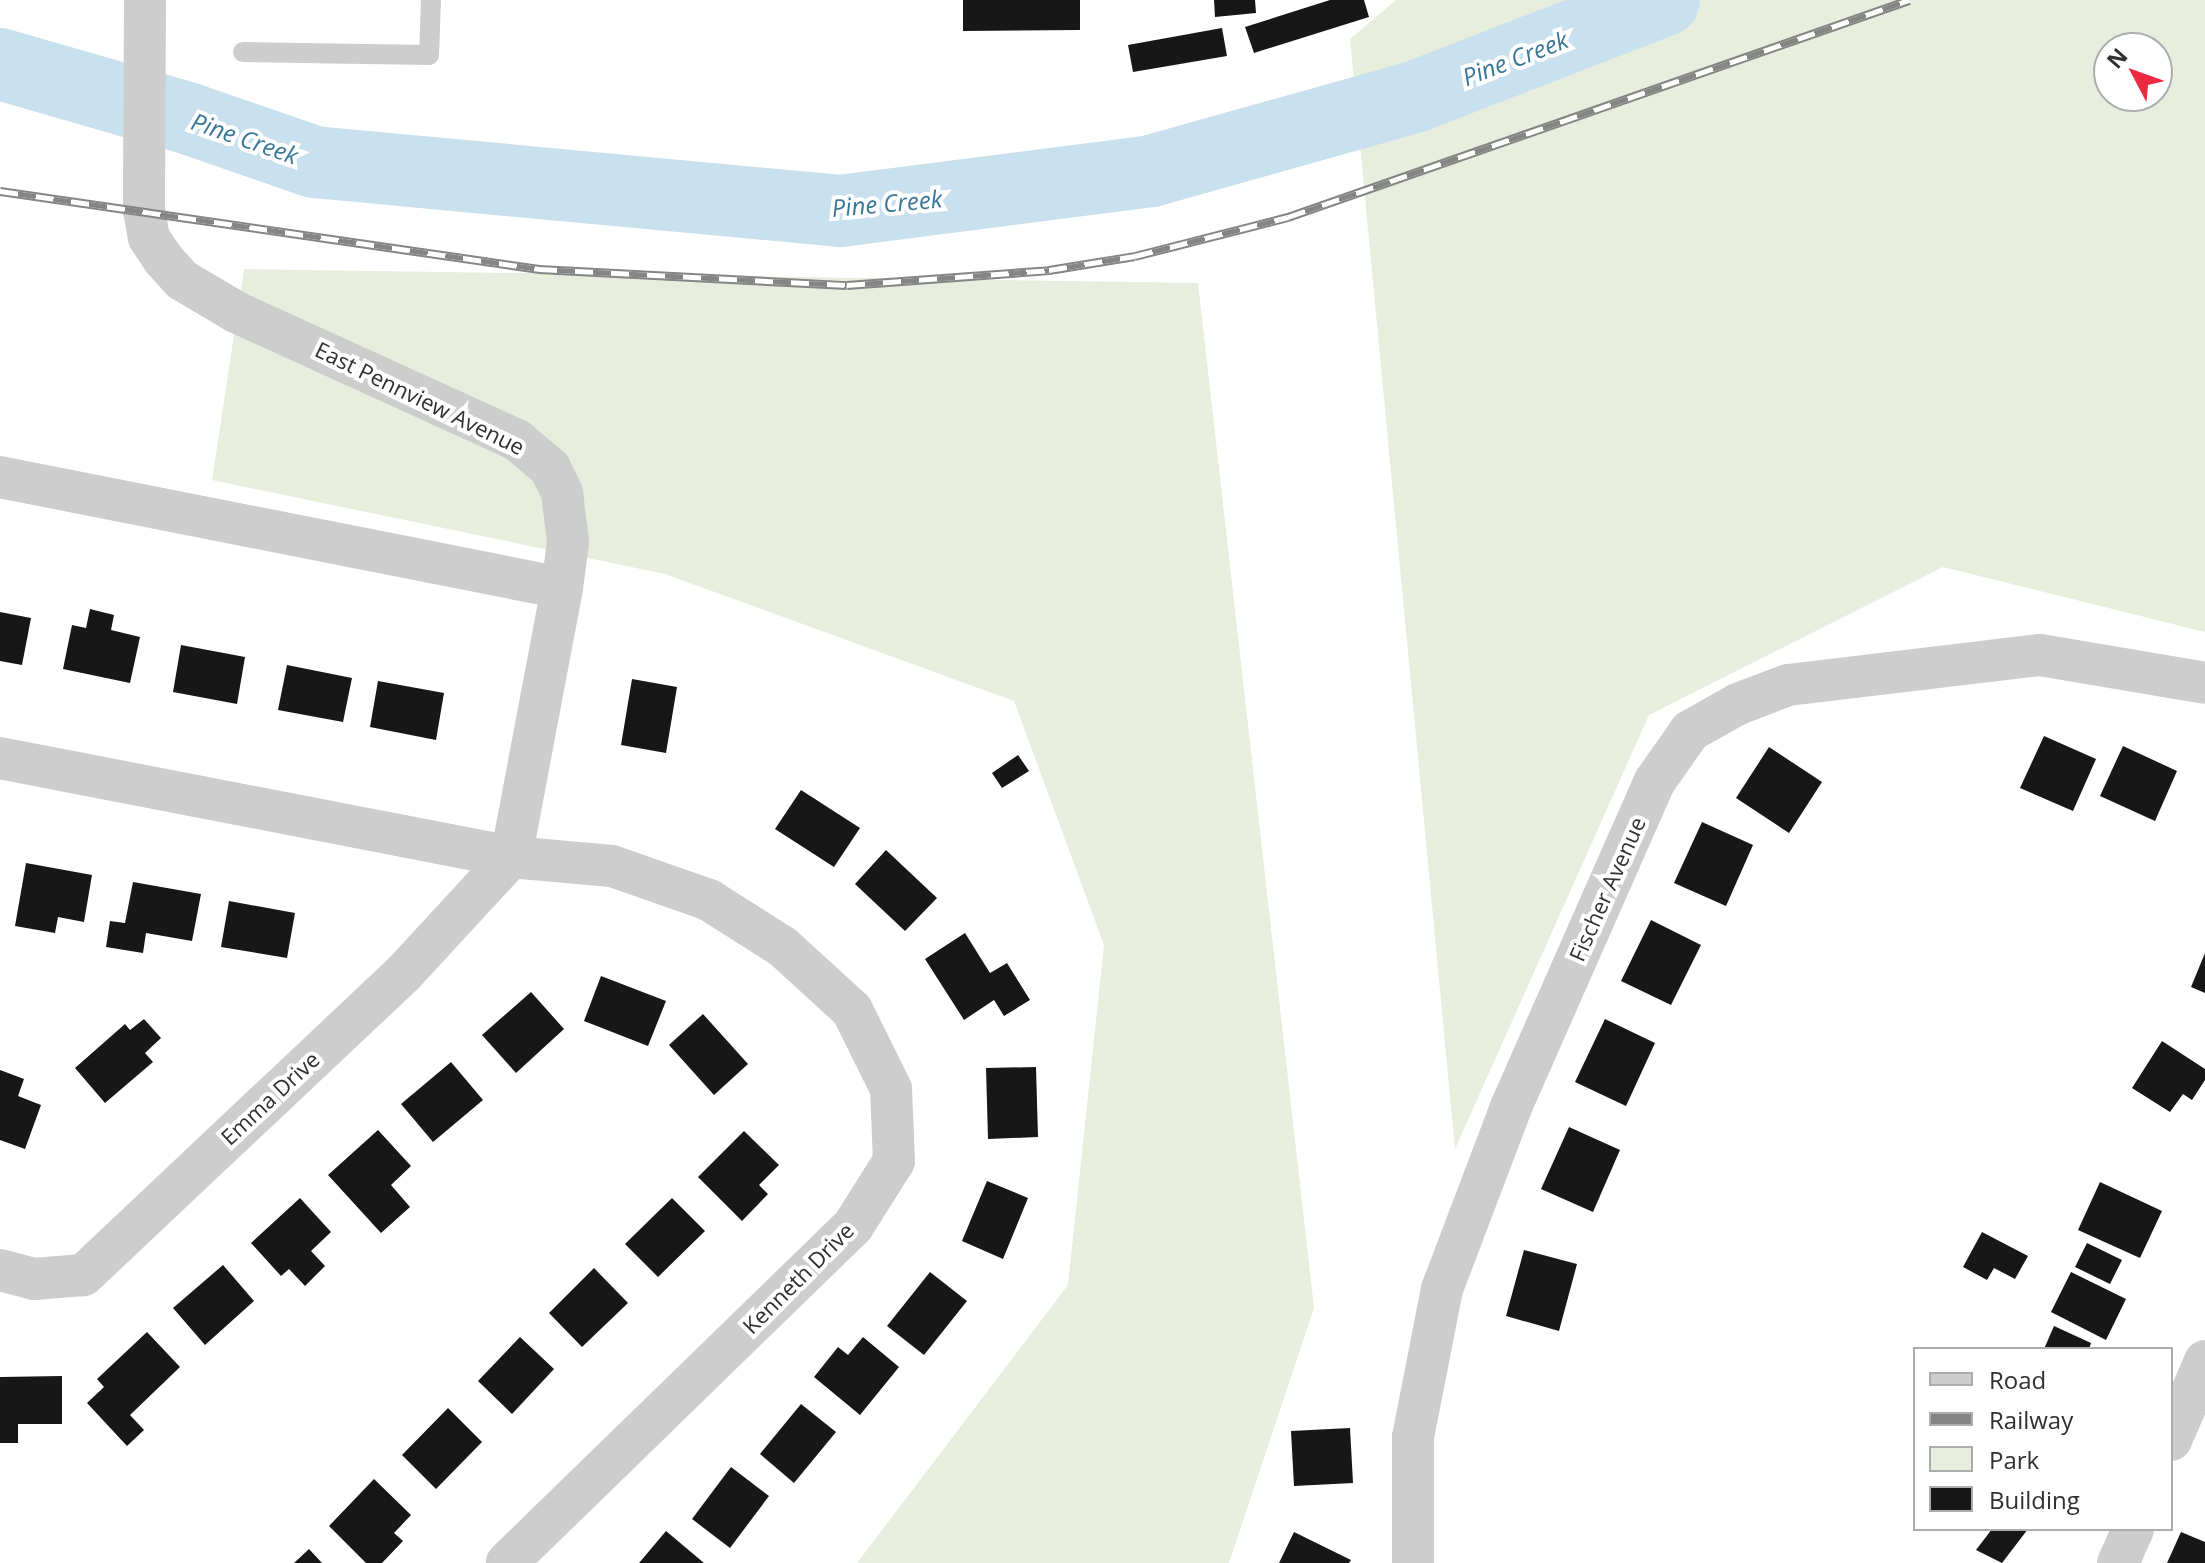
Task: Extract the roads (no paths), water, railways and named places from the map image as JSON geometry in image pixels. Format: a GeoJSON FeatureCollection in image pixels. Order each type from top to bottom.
{"type":"FeatureCollection","features":[{"type":"Feature","properties":{"kind":"street","name":"East Pennview Avenue"},"geometry":{"type":"LineString","coordinates":[[144,7],[149,238],[182,280],[236,312],[517,440],[550,468],[566,514],[562,588]]}},
{"type":"Feature","properties":{"kind":"street"},"geometry":{"type":"LineString","coordinates":[[0,477],[562,588],[511,857],[0,758]]}},
{"type":"Feature","properties":{"kind":"street","name":"Fischer Avenue"},"geometry":{"type":"LineString","coordinates":[[1413,1563],[1413,1437],[1442,1289],[1511,1107],[1642,809],[1690,731],[1738,704],[1788,685],[2040,655],[2205,683]]}},
{"type":"Feature","properties":{"kind":"street","name":"Emma Drive"},"geometry":{"type":"LineString","coordinates":[[0,1270],[34,1279],[83,1275],[404,973],[511,857]]}},
{"type":"Feature","properties":{"kind":"street","name":"Kenneth Drive"},"geometry":{"type":"LineString","coordinates":[[507,1563],[853,1226],[894,1161],[891,1089],[852,1010],[783,947],[709,900],[612,866],[511,857]]}},
{"type":"Feature","properties":{"kind":"street"},"geometry":{"type":"LineString","coordinates":[[2173,1435],[2205,1361]]}},
{"type":"Feature","properties":{"kind":"street"},"geometry":{"type":"LineString","coordinates":[[2118,1563],[2132,1531]]}},
{"type":"Feature","properties":{"kind":"lane"},"geometry":{"type":"LineString","coordinates":[[243,52],[429,55],[431,0]]}},
{"type":"Feature","properties":{"kind":"waterway","name":"Pine Creek"},"geometry":{"type":"LineString","coordinates":[[0,64],[190,119],[314,162],[840,211],[1151,171],[1417,96],[1664,0]]}},
{"type":"Feature","properties":{"kind":"railway"},"geometry":{"type":"LineString","coordinates":[[0,191],[539,269],[847,285],[1049,270],[1135,256],[1288,217],[1909,0]]}}]}
